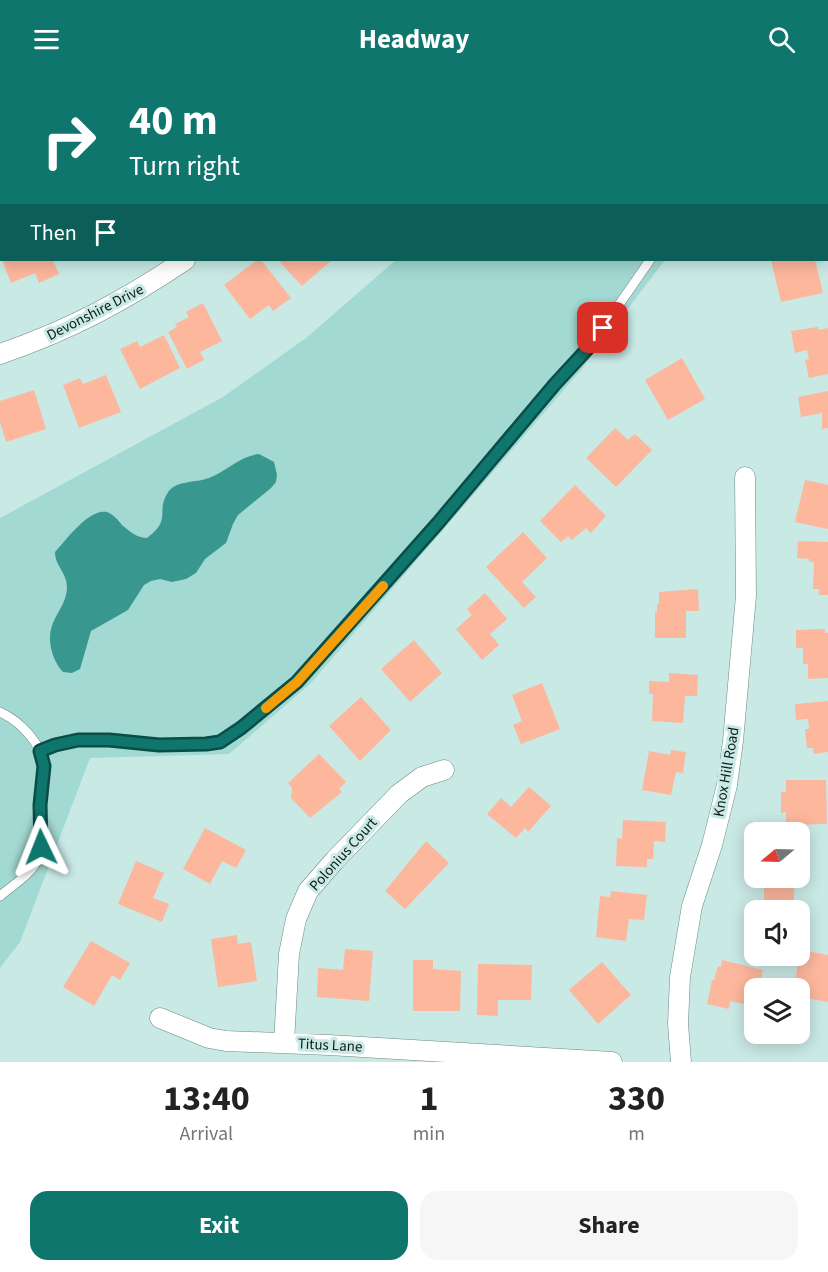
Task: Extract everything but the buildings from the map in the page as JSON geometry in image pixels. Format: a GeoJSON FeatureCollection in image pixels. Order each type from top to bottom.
{"type":"FeatureCollection","features":[{"type":"Feature","properties":{"kind":"street","name":"Devonshire Drive"},"geometry":{"type":"LineString","coordinates":[[0,354],[77,324],[123,300],[183,261]]}},
{"type":"Feature","properties":{"kind":"street","name":"Knox Hill Road"},"geometry":{"type":"LineString","coordinates":[[681,1062],[678,1024],[680,977],[692,906],[712,845],[727,785],[733,741],[746,596],[745,477]]}},
{"type":"Feature","properties":{"kind":"street","name":"Polonius Court"},"geometry":{"type":"LineString","coordinates":[[284,1043],[289,954],[296,919],[308,891],[399,794],[422,777],[444,770]]}},
{"type":"Feature","properties":{"kind":"street","name":"Titus Lane"},"geometry":{"type":"LineString","coordinates":[[160,1018],[209,1038],[226,1041],[612,1062]]}},
{"type":"Feature","properties":{"kind":"lane"},"geometry":{"type":"LineString","coordinates":[[40,751],[78,740],[109,740],[159,745],[206,744],[220,742],[241,728],[297,682],[438,523],[555,384],[591,345],[649,261]]}},
{"type":"Feature","properties":{"kind":"lane"},"geometry":{"type":"LineString","coordinates":[[0,712],[31,736],[40,751],[44,766],[40,805],[39,859],[0,896]]}},
{"type":"Feature","properties":{"kind":"shaded area"},"geometry":{"type":"Polygon","coordinates":[[[395,261],[664,261],[581,370],[310,684],[229,754],[90,758],[20,942],[0,968],[0,518],[223,397],[306,338],[395,261]]]}},
{"type":"Feature","properties":{"kind":"shaded area"},"geometry":{"type":"Polygon","coordinates":[[[259,454],[274,462],[276,482],[238,515],[226,543],[205,559],[196,573],[186,579],[172,582],[160,579],[144,585],[128,610],[91,631],[80,669],[72,673],[63,672],[53,655],[50,642],[51,629],[67,592],[65,578],[55,552],[72,533],[93,515],[107,512],[133,534],[147,538],[159,526],[164,501],[170,489],[180,484],[209,478],[252,455],[259,454]]]}},
{"type":"Feature","properties":{"kind":"slow traffic"},"geometry":{"type":"LineString","coordinates":[[266,708],[297,682],[383,586]]}},
{"type":"Feature","properties":{"kind":"route"},"geometry":{"type":"LineString","coordinates":[[41,847],[40,805],[44,766],[40,751],[78,740],[109,740],[159,745],[206,744],[220,742],[241,728],[297,682],[438,523],[555,384],[591,345],[603,328]]}}]}
